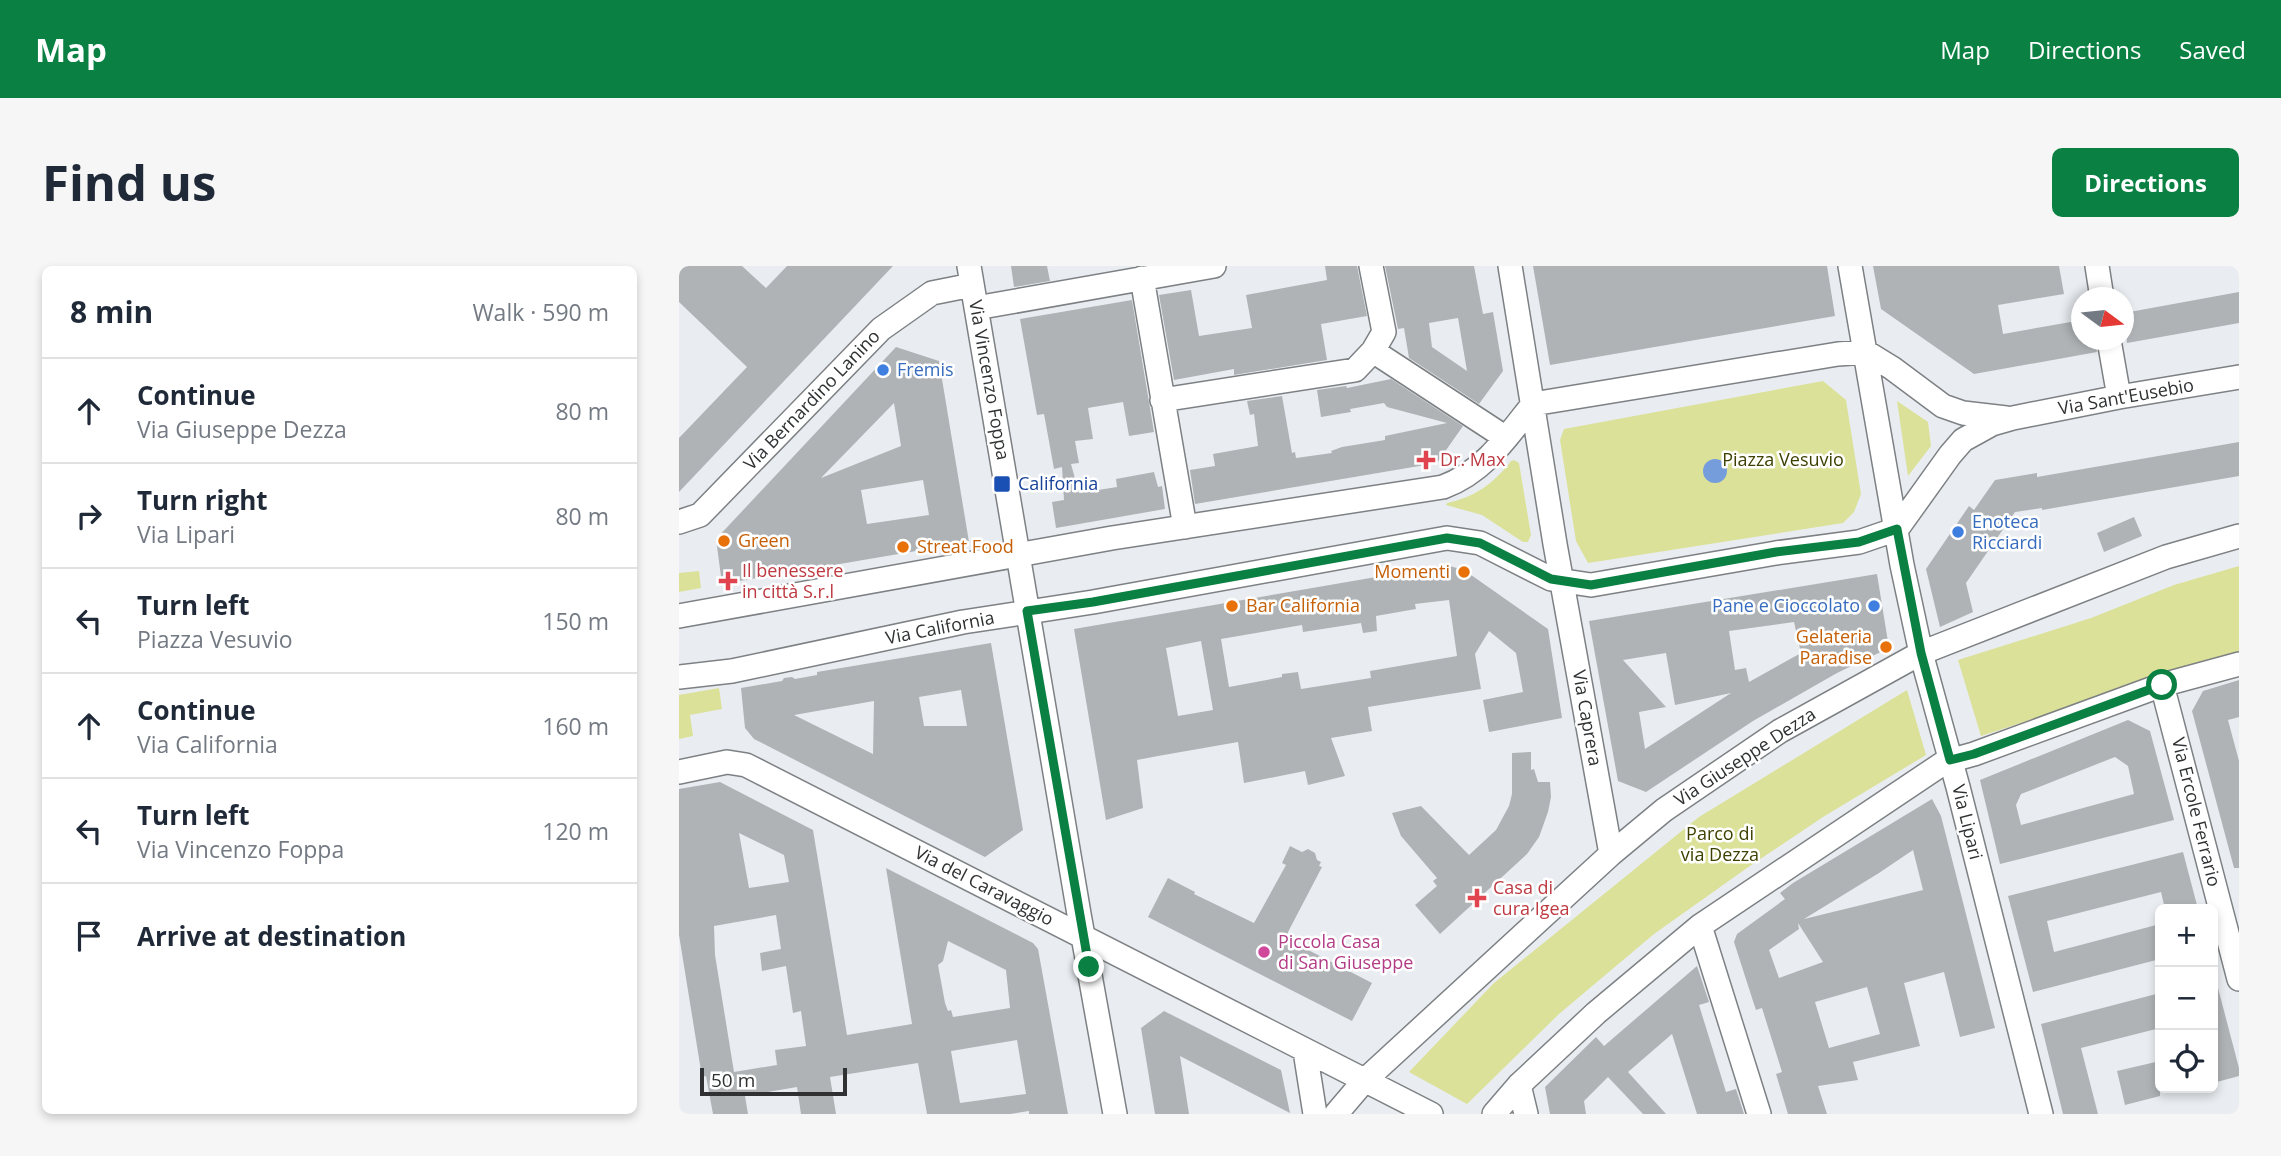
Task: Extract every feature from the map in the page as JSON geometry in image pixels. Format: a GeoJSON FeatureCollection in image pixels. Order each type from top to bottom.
{"type":"FeatureCollection","features":[{"type":"Feature","properties":{"kind":"street"},"geometry":{"type":"LineString","coordinates":[[976,308],[1214,266]]}},
{"type":"Feature","properties":{"kind":"street"},"geometry":{"type":"LineString","coordinates":[[1162,400],[1355,370],[1373,351],[1384,332],[1371,266]]}},
{"type":"Feature","properties":{"kind":"street"},"geometry":{"type":"LineString","coordinates":[[1510,266],[1563,582],[1599,584],[1743,558],[1859,542],[1897,529],[1963,440],[1992,424],[2013,418]]}},
{"type":"Feature","properties":{"kind":"street"},"geometry":{"type":"LineString","coordinates":[[1850,266],[1897,529]]}},
{"type":"Feature","properties":{"kind":"street"},"geometry":{"type":"LineString","coordinates":[[2097,266],[2100,287]]}},
{"type":"Feature","properties":{"kind":"street","name":"Via Vincenzo Foppa"},"geometry":{"type":"LineString","coordinates":[[971,275],[1115,1114]]}},
{"type":"Feature","properties":{"kind":"street","name":"Via Bernardino Lanino"},"geometry":{"type":"LineString","coordinates":[[689,519],[881,328],[932,293],[971,275]]}},
{"type":"Feature","properties":{"kind":"street"},"geometry":{"type":"LineString","coordinates":[[1142,278],[1185,527]]}},
{"type":"Feature","properties":{"kind":"street"},"geometry":{"type":"LineString","coordinates":[[2111,350],[2119,397]]}},
{"type":"Feature","properties":{"kind":"street"},"geometry":{"type":"LineString","coordinates":[[1373,351],[1506,438]]}},
{"type":"Feature","properties":{"kind":"street"},"geometry":{"type":"LineString","coordinates":[[679,616],[1019,554],[1443,487],[1463,480],[1478,468],[1534,404],[1837,354],[1866,352],[1943,406],[1963,413],[2013,418]]}},
{"type":"Feature","properties":{"kind":"street","name":"Via Sant'Eusebio"},"geometry":{"type":"LineString","coordinates":[[2013,418],[2239,377]]}},
{"type":"Feature","properties":{"kind":"street"},"geometry":{"type":"LineString","coordinates":[[1943,406],[1951,428],[1950,455]]}},
{"type":"Feature","properties":{"kind":"street","name":"Via Lipari"},"geometry":{"type":"LineString","coordinates":[[1897,529],[1921,653],[2041,1114]]}},
{"type":"Feature","properties":{"kind":"street","name":"Via Giuseppe Dezza"},"geometry":{"type":"LineString","coordinates":[[1336,1114],[1364,1081],[1611,854],[1664,810],[1780,731],[1921,653],[2166,557],[2239,536]]}},
{"type":"Feature","properties":{"kind":"street","name":"Via California"},"geometry":{"type":"LineString","coordinates":[[679,677],[732,671],[1027,611],[1105,600],[1447,538],[1480,543],[1539,574],[1563,582]]}},
{"type":"Feature","properties":{"kind":"street","name":"Via Caprera"},"geometry":{"type":"LineString","coordinates":[[1563,582],[1611,854]]}},
{"type":"Feature","properties":{"kind":"street"},"geometry":{"type":"LineString","coordinates":[[1494,1114],[1519,1085],[1605,1005],[1700,926],[1950,760],[1974,754],[2162,685],[2239,664]]}},
{"type":"Feature","properties":{"kind":"street","name":"Via Ercole Ferrario"},"geometry":{"type":"LineString","coordinates":[[2162,685],[2239,979]]}},
{"type":"Feature","properties":{"kind":"street","name":"Via del Caravaggio"},"geometry":{"type":"LineString","coordinates":[[679,772],[737,762],[1431,1114]]}},
{"type":"Feature","properties":{"kind":"street"},"geometry":{"type":"LineString","coordinates":[[1700,926],[1759,1114]]}},
{"type":"Feature","properties":{"kind":"street"},"geometry":{"type":"LineString","coordinates":[[1304,1051],[1315,1114]]}},
{"type":"Feature","properties":{"kind":"street"},"geometry":{"type":"LineString","coordinates":[[1519,1085],[1526,1114]]}},
{"type":"Feature","properties":{"kind":"green space","name":"Piazza Vesuvio"},"geometry":{"type":"Polygon","coordinates":[[[1823,381],[1846,400],[1861,494],[1854,512],[1843,523],[1588,563],[1576,541],[1560,440],[1564,429],[1823,381]]]}},
{"type":"Feature","properties":{"kind":"green space"},"geometry":{"type":"Polygon","coordinates":[[[1897,401],[1928,422],[1931,446],[1908,476],[1897,401]]]}},
{"type":"Feature","properties":{"kind":"green space"},"geometry":{"type":"Polygon","coordinates":[[[1514,460],[1519,463],[1531,535],[1528,542],[1523,542],[1482,515],[1446,505],[1483,488],[1514,460]]]}},
{"type":"Feature","properties":{"kind":"green space"},"geometry":{"type":"Polygon","coordinates":[[[2239,566],[2239,652],[1981,736],[1958,660],[2091,618],[2174,585],[2239,566]]]}},
{"type":"Feature","properties":{"kind":"green space"},"geometry":{"type":"Polygon","coordinates":[[[699,571],[701,588],[679,592],[679,573],[699,571]]]}},
{"type":"Feature","properties":{"kind":"green space"},"geometry":{"type":"Polygon","coordinates":[[[719,688],[722,709],[690,715],[693,736],[679,739],[679,695],[719,688]]]}},
{"type":"Feature","properties":{"kind":"green space","name":"Parco di via Dezza"},"geometry":{"type":"Polygon","coordinates":[[[1907,690],[1926,755],[1823,817],[1654,934],[1559,1014],[1467,1104],[1409,1072],[1494,983],[1699,817],[1907,690]]]}},
{"type":"Feature","properties":{"kind":"water"},"geometry":{"type":"Polygon","coordinates":[[[1715,459],[1724,462],[1727,471],[1724,480],[1715,483],[1706,480],[1703,471],[1706,462],[1715,459]]]}},
{"type":"Feature","properties":{"kind":"building"},"geometry":{"type":"Polygon","coordinates":[[[679,266],[742,266],[766,288],[787,266],[893,266],[679,492],[679,438],[747,367],[679,302],[679,266]]]}},
{"type":"Feature","properties":{"kind":"building"},"geometry":{"type":"Polygon","coordinates":[[[1011,266],[1047,266],[1050,281],[1014,287],[1011,266]]]}},
{"type":"Feature","properties":{"kind":"building"},"geometry":{"type":"Polygon","coordinates":[[[1325,266],[1357,266],[1367,316],[1321,324],[1327,360],[1234,375],[1234,369],[1174,380],[1159,295],[1191,290],[1199,336],[1252,328],[1246,295],[1327,280],[1325,266]]]}},
{"type":"Feature","properties":{"kind":"building"},"geometry":{"type":"Polygon","coordinates":[[[1385,266],[1474,266],[1483,314],[1493,312],[1503,371],[1479,404],[1409,358],[1404,328],[1398,329],[1385,266]],[[1458,318],[1429,323],[1432,347],[1467,371],[1458,318]]]}},
{"type":"Feature","properties":{"kind":"building"},"geometry":{"type":"Polygon","coordinates":[[[1533,266],[1827,266],[1835,316],[1550,365],[1533,266]]]}},
{"type":"Feature","properties":{"kind":"building"},"geometry":{"type":"Polygon","coordinates":[[[1873,266],[2059,266],[2064,294],[1998,305],[2003,334],[2071,322],[2071,350],[2097,352],[1974,374],[1881,309],[1873,266]]]}},
{"type":"Feature","properties":{"kind":"building"},"geometry":{"type":"Polygon","coordinates":[[[2239,292],[2239,323],[2134,342],[2134,311],[2239,292]]]}},
{"type":"Feature","properties":{"kind":"building"},"geometry":{"type":"Polygon","coordinates":[[[1132,300],[1154,432],[1129,436],[1123,402],[1088,408],[1093,439],[1075,441],[1079,463],[1071,464],[1079,493],[1117,487],[1116,479],[1154,472],[1158,487],[1162,486],[1165,509],[1056,528],[1052,502],[1064,500],[1062,467],[1054,469],[1044,414],[1037,415],[1020,319],[1132,300]]]}},
{"type":"Feature","properties":{"kind":"building"},"geometry":{"type":"Polygon","coordinates":[[[896,347],[939,361],[969,542],[722,584],[716,539],[896,347]],[[894,403],[821,478],[901,446],[894,403]],[[923,480],[861,490],[867,524],[929,515],[923,480]]]}},
{"type":"Feature","properties":{"kind":"building"},"geometry":{"type":"Polygon","coordinates":[[[1391,379],[1463,426],[1437,463],[1195,504],[1190,470],[1215,466],[1213,454],[1258,446],[1254,414],[1250,415],[1247,401],[1282,396],[1292,453],[1295,452],[1296,458],[1332,453],[1331,451],[1342,447],[1385,440],[1385,436],[1447,423],[1387,407],[1384,403],[1321,417],[1317,390],[1347,388],[1391,379]]]}},
{"type":"Feature","properties":{"kind":"building"},"geometry":{"type":"Polygon","coordinates":[[[2239,442],[2239,476],[2042,510],[2015,512],[1966,583],[1973,612],[1940,627],[1926,569],[1969,506],[1974,510],[1995,480],[2037,473],[2037,477],[2239,442]]]}},
{"type":"Feature","properties":{"kind":"building"},"geometry":{"type":"Polygon","coordinates":[[[2134,517],[2142,536],[2104,552],[2097,533],[2134,517]]]}},
{"type":"Feature","properties":{"kind":"building"},"geometry":{"type":"Polygon","coordinates":[[[1446,565],[1464,570],[1548,629],[1562,718],[1489,732],[1483,700],[1523,692],[1516,653],[1489,631],[1475,654],[1481,689],[1368,707],[1372,731],[1331,738],[1345,776],[1308,785],[1305,771],[1244,783],[1238,742],[1158,756],[1137,760],[1143,808],[1106,820],[1074,629],[1446,565]],[[1449,600],[1415,604],[1416,609],[1376,616],[1377,631],[1363,633],[1361,623],[1303,632],[1302,625],[1221,639],[1229,687],[1298,672],[1301,689],[1371,678],[1370,671],[1457,656],[1449,600]],[[1201,641],[1166,648],[1178,716],[1213,710],[1201,641]]]}},
{"type":"Feature","properties":{"kind":"building"},"geometry":{"type":"Polygon","coordinates":[[[1877,574],[1889,648],[1837,673],[1753,721],[1646,792],[1618,781],[1589,621],[1877,574]],[[1794,622],[1729,631],[1735,670],[1746,668],[1749,682],[1801,653],[1794,622]],[[1666,653],[1623,660],[1666,707],[1639,712],[1645,749],[1731,693],[1675,705],[1666,653]]]}},
{"type":"Feature","properties":{"kind":"building"},"geometry":{"type":"Polygon","coordinates":[[[991,643],[1023,830],[985,857],[754,739],[745,728],[741,688],[782,681],[784,678],[817,675],[817,672],[991,643]],[[961,690],[919,697],[924,726],[967,726],[961,690]],[[874,701],[794,715],[873,754],[874,701]]]}},
{"type":"Feature","properties":{"kind":"building"},"geometry":{"type":"Polygon","coordinates":[[[2239,680],[2239,717],[2228,720],[2239,761],[2239,868],[2234,868],[2192,711],[2203,691],[2239,680]]]}},
{"type":"Feature","properties":{"kind":"building"},"geometry":{"type":"Polygon","coordinates":[[[2128,720],[2150,731],[2174,820],[2000,864],[1980,780],[2128,720]],[[2115,757],[2021,794],[2016,805],[2021,825],[2134,794],[2128,766],[2115,757]]]}},
{"type":"Feature","properties":{"kind":"building"},"geometry":{"type":"Polygon","coordinates":[[[1531,752],[1531,770],[1534,769],[1538,782],[1550,782],[1548,812],[1539,837],[1527,854],[1440,934],[1415,905],[1437,886],[1433,881],[1437,878],[1401,836],[1392,813],[1421,806],[1469,855],[1496,830],[1509,806],[1512,794],[1512,753],[1531,752]]]}},
{"type":"Feature","properties":{"kind":"building"},"geometry":{"type":"Polygon","coordinates":[[[720,782],[813,830],[847,1035],[912,1024],[886,868],[1033,943],[1038,949],[1068,1114],[1029,1114],[1029,1111],[1010,1114],[927,1114],[918,1063],[830,1077],[836,1114],[801,1114],[797,1087],[745,1096],[748,1114],[713,1114],[706,1076],[702,1077],[679,935],[679,789],[720,782]],[[739,833],[749,888],[789,882],[784,855],[739,833]],[[776,915],[714,926],[715,955],[734,1072],[777,1065],[775,1050],[806,1046],[801,1011],[793,1013],[786,966],[762,971],[760,953],[781,949],[776,915]],[[948,941],[943,961],[938,965],[945,1003],[953,1017],[1010,1008],[1006,970],[948,941]],[[1017,1040],[951,1051],[960,1103],[1026,1094],[1017,1040]]]}},
{"type":"Feature","properties":{"kind":"building"},"geometry":{"type":"Polygon","coordinates":[[[1932,799],[1941,816],[1995,1028],[1960,1037],[1944,972],[1904,983],[1920,1046],[1853,1062],[1858,1080],[1818,1086],[1827,1114],[1788,1114],[1776,1074],[1782,1072],[1762,1008],[1756,1010],[1734,942],[1737,934],[1785,899],[1780,893],[1932,799]],[[1913,850],[1879,873],[1804,919],[1923,890],[1913,850]],[[1798,923],[1799,929],[1769,950],[1779,978],[1823,962],[1798,923]],[[1867,987],[1815,1002],[1829,1048],[1880,1034],[1867,987]]]}},
{"type":"Feature","properties":{"kind":"building"},"geometry":{"type":"Polygon","coordinates":[[[1290,846],[1302,852],[1308,849],[1315,853],[1317,860],[1321,862],[1319,866],[1322,867],[1288,932],[1287,939],[1372,983],[1352,1021],[1148,917],[1168,878],[1195,892],[1194,894],[1254,923],[1286,865],[1282,863],[1290,846]]]}},
{"type":"Feature","properties":{"kind":"building"},"geometry":{"type":"Polygon","coordinates":[[[2183,852],[2197,904],[2164,904],[2161,892],[2047,921],[2054,952],[2155,925],[2155,960],[2033,992],[2008,896],[2183,852]]]}},
{"type":"Feature","properties":{"kind":"building"},"geometry":{"type":"Polygon","coordinates":[[[1697,966],[1709,1002],[1699,1005],[1726,1092],[1736,1089],[1744,1114],[1697,1114],[1672,1034],[1628,1072],[1666,1114],[1643,1114],[1608,1077],[1584,1101],[1586,1114],[1550,1114],[1545,1087],[1596,1037],[1604,1046],[1697,966]]]}},
{"type":"Feature","properties":{"kind":"building"},"geometry":{"type":"Polygon","coordinates":[[[2218,988],[2239,1068],[2239,1076],[2218,1082],[2218,988]]]}},
{"type":"Feature","properties":{"kind":"building"},"geometry":{"type":"Polygon","coordinates":[[[2155,994],[2155,1029],[2081,1048],[2098,1114],[2063,1114],[2041,1024],[2155,994]]]}},
{"type":"Feature","properties":{"kind":"building"},"geometry":{"type":"Polygon","coordinates":[[[1164,1011],[1281,1070],[1290,1113],[1180,1056],[1189,1114],[1155,1114],[1141,1028],[1164,1011]]]}},
{"type":"Feature","properties":{"kind":"building"},"geometry":{"type":"Polygon","coordinates":[[[2155,1062],[2155,1093],[2160,1093],[2160,1096],[2125,1105],[2117,1071],[2155,1062]]]}},
{"type":"Feature","properties":{"kind":"place","name":"Fremis"},"geometry":{"type":"Point","coordinates":[883,370]}},
{"type":"Feature","properties":{"kind":"place","name":"Dr. Max"},"geometry":{"type":"Point","coordinates":[1426,460]}},
{"type":"Feature","properties":{"kind":"place","name":"California"},"geometry":{"type":"Point","coordinates":[1002,484]}},
{"type":"Feature","properties":{"kind":"place","name":"Enoteca Ricciardi"},"geometry":{"type":"Point","coordinates":[1958,532]}},
{"type":"Feature","properties":{"kind":"place","name":"Green"},"geometry":{"type":"Point","coordinates":[724,541]}},
{"type":"Feature","properties":{"kind":"place","name":"Streat Food"},"geometry":{"type":"Point","coordinates":[903,547]}},
{"type":"Feature","properties":{"kind":"place","name":"Momenti"},"geometry":{"type":"Point","coordinates":[1464,572]}},
{"type":"Feature","properties":{"kind":"place","name":"Il benessere in città S.r.l"},"geometry":{"type":"Point","coordinates":[728,581]}},
{"type":"Feature","properties":{"kind":"place","name":"Bar California"},"geometry":{"type":"Point","coordinates":[1232,606]}},
{"type":"Feature","properties":{"kind":"place","name":"Pane e Cioccolato"},"geometry":{"type":"Point","coordinates":[1874,606]}},
{"type":"Feature","properties":{"kind":"place","name":"Gelateria Paradise"},"geometry":{"type":"Point","coordinates":[1886,647]}},
{"type":"Feature","properties":{"kind":"place","name":"Casa di cura Igea"},"geometry":{"type":"Point","coordinates":[1477,898]}},
{"type":"Feature","properties":{"kind":"place","name":"Piccola Casa di San Giuseppe"},"geometry":{"type":"Point","coordinates":[1264,952]}},
{"type":"Feature","properties":{"kind":"route"},"geometry":{"type":"LineString","coordinates":[[1089,967],[1027,611],[1093,602],[1447,538],[1480,543],[1551,579],[1591,585],[1776,552],[1859,542],[1897,529],[1921,653],[1950,760],[1974,754],[2162,685]]}}]}
